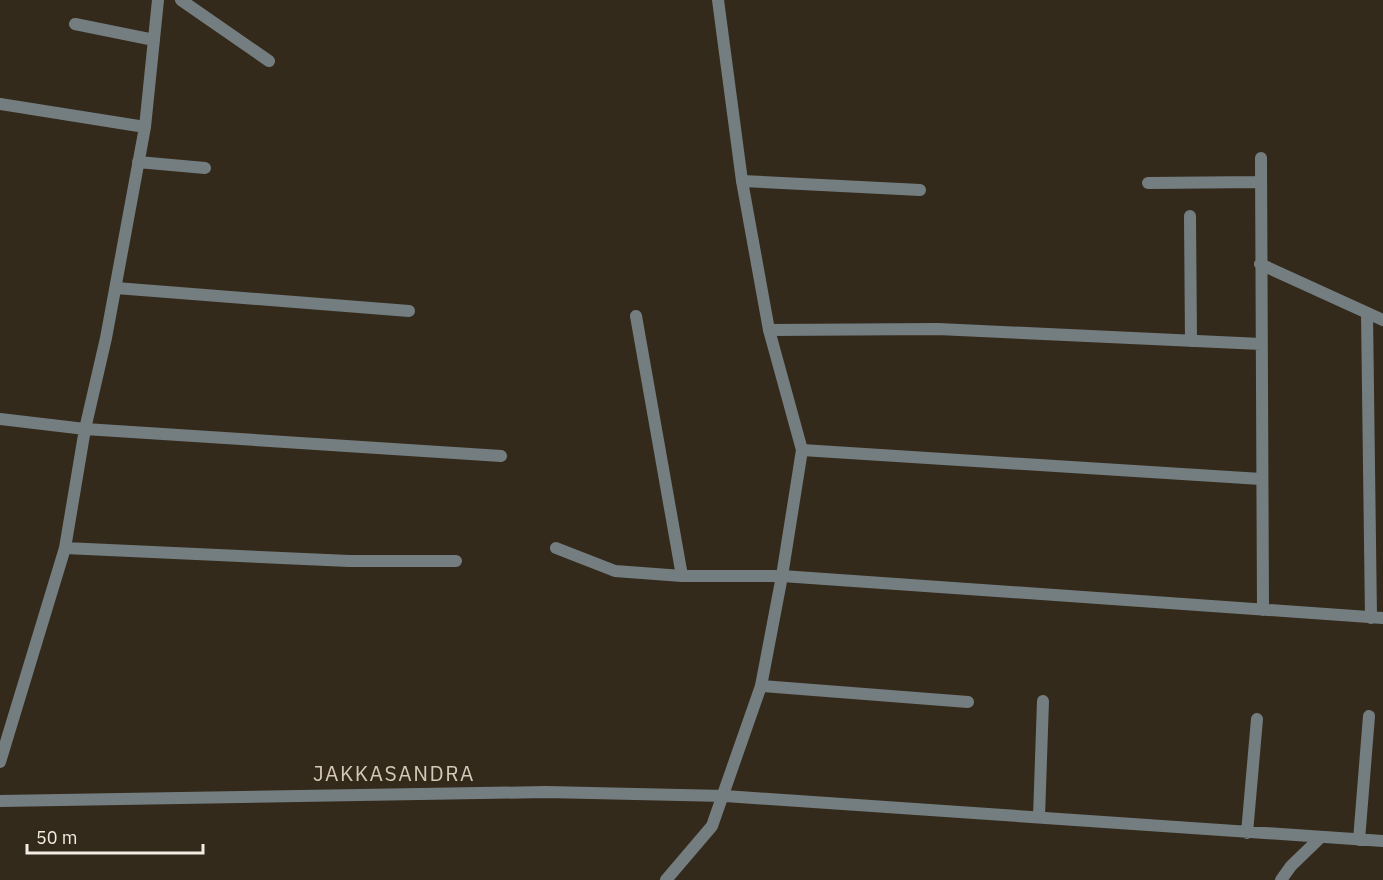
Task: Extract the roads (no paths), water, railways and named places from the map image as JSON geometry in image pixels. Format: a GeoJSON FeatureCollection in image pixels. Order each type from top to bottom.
{"type":"FeatureCollection","features":[{"type":"Feature","properties":{"kind":"street"},"geometry":{"type":"LineString","coordinates":[[0,762],[65,548],[85,429],[116,288],[145,127],[158,0]]}},
{"type":"Feature","properties":{"kind":"street"},"geometry":{"type":"LineString","coordinates":[[181,0],[269,62]]}},
{"type":"Feature","properties":{"kind":"street"},"geometry":{"type":"LineString","coordinates":[[666,880],[712,826],[725,796],[761,686],[782,576],[802,450],[769,330],[742,181],[718,0]]}},
{"type":"Feature","properties":{"kind":"street"},"geometry":{"type":"LineString","coordinates":[[75,24],[154,40]]}},
{"type":"Feature","properties":{"kind":"street"},"geometry":{"type":"LineString","coordinates":[[0,104],[145,127]]}},
{"type":"Feature","properties":{"kind":"street"},"geometry":{"type":"LineString","coordinates":[[1261,158],[1263,610]]}},
{"type":"Feature","properties":{"kind":"street"},"geometry":{"type":"LineString","coordinates":[[138,162],[205,168]]}},
{"type":"Feature","properties":{"kind":"street"},"geometry":{"type":"LineString","coordinates":[[742,181],[920,190]]}},
{"type":"Feature","properties":{"kind":"street"},"geometry":{"type":"LineString","coordinates":[[1148,183],[1261,182]]}},
{"type":"Feature","properties":{"kind":"street"},"geometry":{"type":"LineString","coordinates":[[1190,216],[1191,341]]}},
{"type":"Feature","properties":{"kind":"street"},"geometry":{"type":"LineString","coordinates":[[1260,264],[1383,320]]}},
{"type":"Feature","properties":{"kind":"street"},"geometry":{"type":"LineString","coordinates":[[116,288],[409,311]]}},
{"type":"Feature","properties":{"kind":"street"},"geometry":{"type":"LineString","coordinates":[[556,548],[615,571],[682,576],[782,576],[1377,618],[1367,313]]}},
{"type":"Feature","properties":{"kind":"street"},"geometry":{"type":"LineString","coordinates":[[636,316],[682,576]]}},
{"type":"Feature","properties":{"kind":"street"},"geometry":{"type":"LineString","coordinates":[[769,330],[938,329],[1261,344]]}},
{"type":"Feature","properties":{"kind":"street"},"geometry":{"type":"LineString","coordinates":[[0,419],[85,429],[501,456]]}},
{"type":"Feature","properties":{"kind":"street"},"geometry":{"type":"LineString","coordinates":[[802,450],[1261,479]]}},
{"type":"Feature","properties":{"kind":"street"},"geometry":{"type":"LineString","coordinates":[[65,548],[349,561],[456,561]]}},
{"type":"Feature","properties":{"kind":"street"},"geometry":{"type":"LineString","coordinates":[[761,686],[968,702]]}},
{"type":"Feature","properties":{"kind":"street"},"geometry":{"type":"LineString","coordinates":[[1039,817],[1043,701]]}},
{"type":"Feature","properties":{"kind":"street"},"geometry":{"type":"LineString","coordinates":[[1359,840],[1369,716]]}},
{"type":"Feature","properties":{"kind":"street"},"geometry":{"type":"LineString","coordinates":[[1246,833],[1257,719]]}},
{"type":"Feature","properties":{"kind":"street"},"geometry":{"type":"LineString","coordinates":[[0,801],[546,792],[725,796],[1383,841]]}},
{"type":"Feature","properties":{"kind":"street"},"geometry":{"type":"LineString","coordinates":[[1281,880],[1291,866],[1322,837]]}},
{"type":"Feature","properties":{"kind":"district","name":"JAKKASANDRA"},"geometry":{"type":"Point","coordinates":[394,774]}}]}
